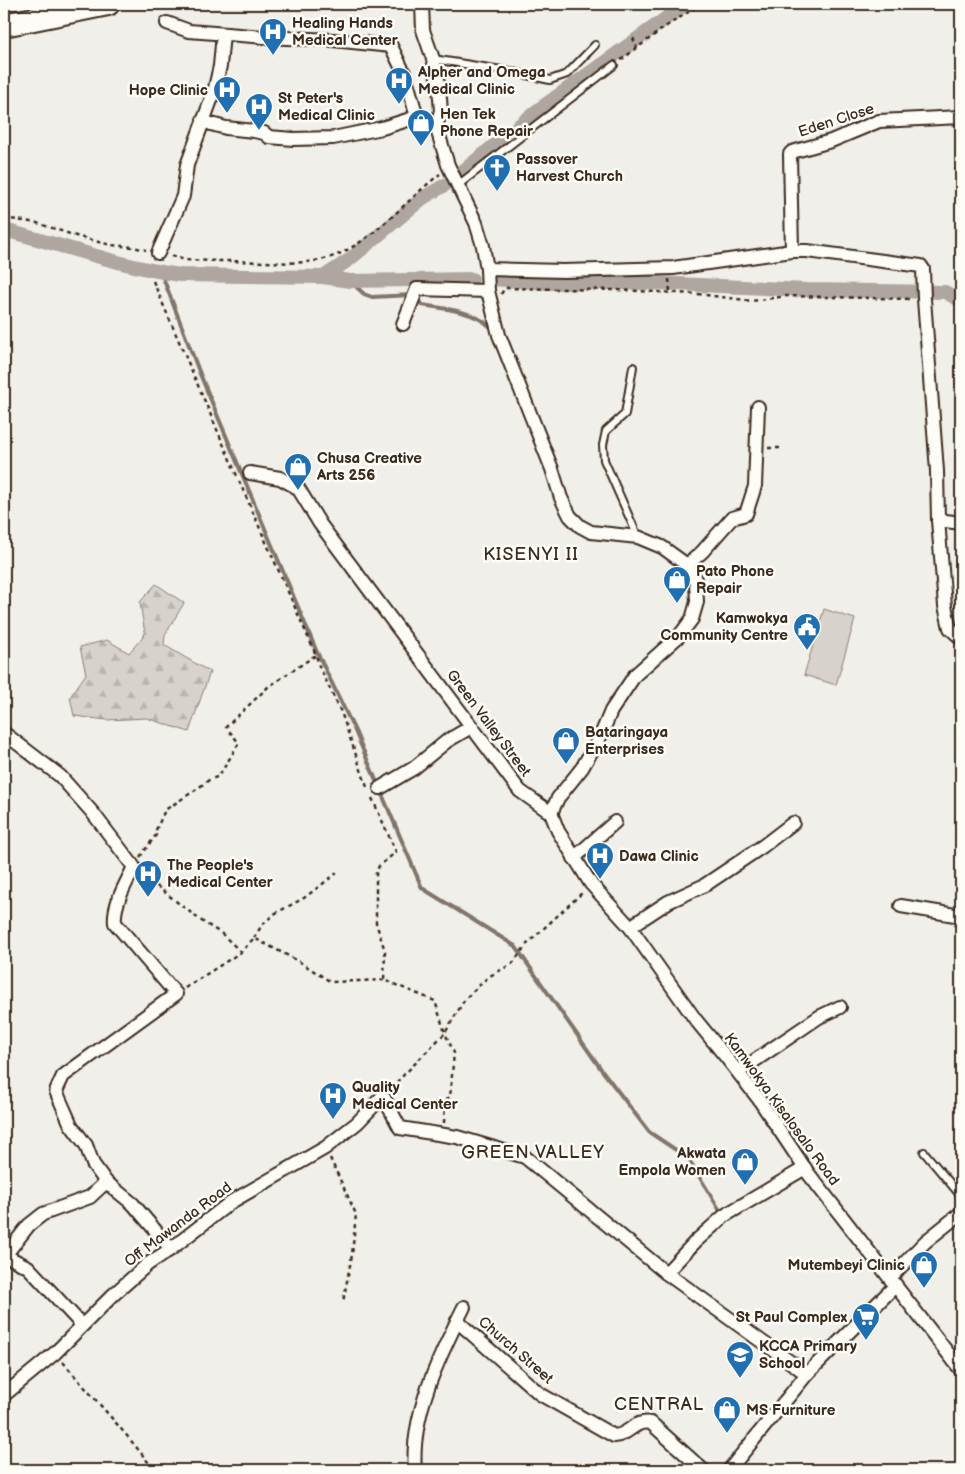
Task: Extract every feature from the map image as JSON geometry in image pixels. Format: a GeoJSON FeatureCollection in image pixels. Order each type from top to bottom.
{"type":"FeatureCollection","features":[{"type":"Feature","properties":{"kind":"highway"},"geometry":{"type":"LineString","coordinates":[[4,25],[108,4]]}},
{"type":"Feature","properties":{"kind":"street"},"geometry":{"type":"LineString","coordinates":[[422,4],[423,30],[433,59],[439,86],[441,111],[436,126],[449,167],[476,223],[483,246],[488,290],[499,336],[552,469],[561,498],[570,516],[580,526],[590,532],[638,537],[662,547],[677,556],[687,566],[693,573],[696,583],[697,602],[692,619],[680,635],[635,675],[611,711],[601,735],[582,768],[558,798],[551,813]]}},
{"type":"Feature","properties":{"kind":"street"},"geometry":{"type":"LineString","coordinates":[[167,23],[189,31],[332,40],[392,46],[405,75],[417,117],[422,122],[436,126]]}},
{"type":"Feature","properties":{"kind":"street"},"geometry":{"type":"LineString","coordinates":[[158,253],[183,196],[187,165],[214,92],[220,66],[223,34]]}},
{"type":"Feature","properties":{"kind":"street"},"geometry":{"type":"LineString","coordinates":[[203,120],[226,128],[254,130],[264,133],[269,137],[293,139],[333,138],[382,128],[417,117]]}},
{"type":"Feature","properties":{"kind":"street","name":"Eden Close"},"geometry":{"type":"LineString","coordinates":[[792,251],[790,154],[792,152],[831,142],[878,121],[961,117]]}},
{"type":"Feature","properties":{"kind":"street"},"geometry":{"type":"LineString","coordinates":[[487,269],[564,271],[673,268],[792,251],[807,251],[916,264],[923,269],[945,606],[950,628],[961,638]]}},
{"type":"Feature","properties":{"kind":"street"},"geometry":{"type":"LineString","coordinates":[[403,324],[417,288],[488,290]]}},
{"type":"Feature","properties":{"kind":"street"},"geometry":{"type":"LineString","coordinates":[[687,566],[732,518],[746,514],[755,486],[758,407]]}},
{"type":"Feature","properties":{"kind":"street","name":"Green Valley Street"},"geometry":{"type":"LineString","coordinates":[[250,473],[280,478],[298,488],[320,524],[470,728],[520,791],[551,813]]}},
{"type":"Feature","properties":{"kind":"street"},"geometry":{"type":"LineString","coordinates":[[938,520],[961,523]]}},
{"type":"Feature","properties":{"kind":"street"},"geometry":{"type":"LineString","coordinates":[[380,788],[414,768],[447,740],[470,728]]}},
{"type":"Feature","properties":{"kind":"street"},"geometry":{"type":"LineString","coordinates":[[4,733],[60,776],[92,812],[134,867],[117,906],[114,915],[115,923],[176,994],[63,1076],[56,1091],[71,1125],[86,1145],[93,1164],[106,1182],[133,1204],[171,1249]]}},
{"type":"Feature","properties":{"kind":"street","name":"Kamwokya Kisalosalo Road"},"geometry":{"type":"LineString","coordinates":[[551,813],[558,831],[591,884],[630,927],[695,1019],[758,1098],[805,1168],[961,1370]]}},
{"type":"Feature","properties":{"kind":"street"},"geometry":{"type":"LineString","coordinates":[[574,858],[615,822]]}},
{"type":"Feature","properties":{"kind":"street"},"geometry":{"type":"LineString","coordinates":[[630,927],[668,902],[705,885],[763,846],[793,823]]}},
{"type":"Feature","properties":{"kind":"street"},"geometry":{"type":"LineString","coordinates":[[901,906],[961,916]]}},
{"type":"Feature","properties":{"kind":"street"},"geometry":{"type":"LineString","coordinates":[[738,1072],[819,1018],[840,1007]]}},
{"type":"Feature","properties":{"kind":"street"},"geometry":{"type":"LineString","coordinates":[[383,1096],[400,1128],[443,1135],[525,1157],[666,1273],[807,1374]]}},
{"type":"Feature","properties":{"kind":"street","name":"Off Mawanda Road"},"geometry":{"type":"LineString","coordinates":[[4,1395],[55,1353],[82,1325],[148,1264],[171,1249],[231,1202],[325,1148],[357,1123],[383,1096]]}},
{"type":"Feature","properties":{"kind":"street"},"geometry":{"type":"LineString","coordinates":[[666,1273],[696,1241],[724,1216],[805,1168]]}},
{"type":"Feature","properties":{"kind":"street"},"geometry":{"type":"LineString","coordinates":[[82,1325],[28,1267],[5,1256],[29,1225],[43,1214],[90,1197],[106,1182]]}},
{"type":"Feature","properties":{"kind":"street"},"geometry":{"type":"LineString","coordinates":[[729,1470],[807,1374],[893,1281],[925,1242],[961,1213]]}},
{"type":"Feature","properties":{"kind":"street"},"geometry":{"type":"LineString","coordinates":[[415,1470],[414,1451],[424,1404],[436,1365],[464,1307]]}},
{"type":"Feature","properties":{"kind":"street","name":"Church Street"},"geometry":{"type":"LineString","coordinates":[[457,1321],[540,1394],[614,1436],[619,1436],[631,1427],[644,1421],[651,1423],[703,1470]]}},
{"type":"Feature","properties":{"kind":"lane"},"geometry":{"type":"LineString","coordinates":[[433,59],[550,80],[567,74],[595,45]]}},
{"type":"Feature","properties":{"kind":"lane"},"geometry":{"type":"LineString","coordinates":[[458,185],[614,65]]}},
{"type":"Feature","properties":{"kind":"lane"},"geometry":{"type":"LineString","coordinates":[[634,367],[625,414],[606,431],[603,445],[604,460],[638,537]]}},
{"type":"Feature","properties":{"kind":"lane"},"geometry":{"type":"LineString","coordinates":[[924,1152],[961,1196]]}},
{"type":"Feature","properties":{"kind":"path"},"geometry":{"type":"LineString","coordinates":[[614,65],[700,4]]}},
{"type":"Feature","properties":{"kind":"path"},"geometry":{"type":"LineString","coordinates":[[632,38],[637,48]]}},
{"type":"Feature","properties":{"kind":"path"},"geometry":{"type":"LineString","coordinates":[[4,218],[36,223],[110,245],[134,247],[185,260],[287,264],[310,263],[326,259],[349,249],[394,216],[422,188],[449,167]]}},
{"type":"Feature","properties":{"kind":"path"},"geometry":{"type":"LineString","coordinates":[[669,278],[670,293]]}},
{"type":"Feature","properties":{"kind":"path"},"geometry":{"type":"LineString","coordinates":[[153,281],[316,655],[319,666],[341,712],[366,784],[396,852],[379,866],[376,872],[376,923],[385,951],[384,980]]}},
{"type":"Feature","properties":{"kind":"path"},"geometry":{"type":"LineString","coordinates":[[491,304],[505,288],[698,294],[752,301],[787,296],[924,299]]}},
{"type":"Feature","properties":{"kind":"path"},"geometry":{"type":"LineString","coordinates":[[241,952],[222,934],[200,920],[134,867],[156,835],[156,830],[165,810],[209,780],[219,776],[239,743],[226,727],[268,687],[316,655]]}},
{"type":"Feature","properties":{"kind":"path"},"geometry":{"type":"LineString","coordinates":[[176,994],[241,952],[254,938],[262,925],[274,914],[304,898],[337,873]]}},
{"type":"Feature","properties":{"kind":"path"},"geometry":{"type":"LineString","coordinates":[[383,1096],[445,1033],[465,999],[488,978],[512,964],[527,944],[591,884]]}},
{"type":"Feature","properties":{"kind":"path"},"geometry":{"type":"LineString","coordinates":[[254,938],[300,962],[331,982],[384,980],[435,1000],[445,1033],[454,1053],[450,1097],[445,1100],[443,1135]]}},
{"type":"Feature","properties":{"kind":"path"},"geometry":{"type":"LineString","coordinates":[[325,1148],[356,1214],[352,1255],[343,1302]]}},
{"type":"Feature","properties":{"kind":"path"},"geometry":{"type":"LineString","coordinates":[[55,1353],[136,1446],[154,1470]]}},
{"type":"Feature","properties":{"kind":"green space"},"geometry":{"type":"Polygon","coordinates":[[[156,584],[184,603],[165,635],[164,645],[210,672],[189,732],[147,718],[107,720],[74,716],[70,697],[86,674],[80,647],[107,640],[129,653],[145,634],[140,602],[156,584]]]}},
{"type":"Feature","properties":{"kind":"green space"},"geometry":{"type":"Polygon","coordinates":[[[824,609],[855,619],[836,685],[804,675],[824,609]]]}},
{"type":"Feature","properties":{"kind":"waterway"},"geometry":{"type":"LineString","coordinates":[[463,171],[538,110],[686,4]]}},
{"type":"Feature","properties":{"kind":"waterway"},"geometry":{"type":"LineString","coordinates":[[323,277],[349,260],[423,198],[445,185]]}},
{"type":"Feature","properties":{"kind":"waterway"},"geometry":{"type":"LineString","coordinates":[[4,230],[113,261],[180,275],[323,277],[350,281],[472,279]]}},
{"type":"Feature","properties":{"kind":"waterway"},"geometry":{"type":"LineString","coordinates":[[159,272],[162,275],[200,374],[316,650],[355,731],[422,888],[515,946],[601,1069],[649,1132],[688,1158],[722,1214]]}},
{"type":"Feature","properties":{"kind":"waterway"},"geometry":{"type":"LineString","coordinates":[[492,279],[547,283],[655,283],[807,290],[945,292],[961,301]]}},
{"type":"Feature","properties":{"kind":"waterway"},"geometry":{"type":"LineString","coordinates":[[350,281],[364,294],[372,297],[412,295]]}},
{"type":"Feature","properties":{"kind":"waterway"},"geometry":{"type":"LineString","coordinates":[[418,297],[422,305],[467,314],[483,321],[489,326]]}},
{"type":"Feature","properties":{"kind":"place","name":"Healing Hands Medical Center"},"geometry":{"type":"Point","coordinates":[273,56]}},
{"type":"Feature","properties":{"kind":"place","name":"Alpher and Omega Medical Clinic"},"geometry":{"type":"Point","coordinates":[399,105]}},
{"type":"Feature","properties":{"kind":"place","name":"Hope Clinic"},"geometry":{"type":"Point","coordinates":[227,114]}},
{"type":"Feature","properties":{"kind":"place","name":"St Peter's Medical Clinic"},"geometry":{"type":"Point","coordinates":[259,131]}},
{"type":"Feature","properties":{"kind":"place","name":"Hen Tek Phone Repair"},"geometry":{"type":"Point","coordinates":[421,147]}},
{"type":"Feature","properties":{"kind":"place","name":"Passover Harvest Church"},"geometry":{"type":"Point","coordinates":[497,192]}},
{"type":"Feature","properties":{"kind":"place","name":"Chusa Creative Arts 256"},"geometry":{"type":"Point","coordinates":[298,491]}},
{"type":"Feature","properties":{"kind":"place","name":"Pato Phone Repair"},"geometry":{"type":"Point","coordinates":[677,604]}},
{"type":"Feature","properties":{"kind":"place","name":"Kamwokya Community Centre"},"geometry":{"type":"Point","coordinates":[807,651]}},
{"type":"Feature","properties":{"kind":"place","name":"Bataringaya Enterprises"},"geometry":{"type":"Point","coordinates":[566,765]}},
{"type":"Feature","properties":{"kind":"place","name":"Dawa Clinic"},"geometry":{"type":"Point","coordinates":[600,880]}},
{"type":"Feature","properties":{"kind":"place","name":"The People's Medical Center"},"geometry":{"type":"Point","coordinates":[148,898]}},
{"type":"Feature","properties":{"kind":"place","name":"Quality Medical Center"},"geometry":{"type":"Point","coordinates":[333,1120]}},
{"type":"Feature","properties":{"kind":"place","name":"Akwata Empola Women"},"geometry":{"type":"Point","coordinates":[745,1186]}},
{"type":"Feature","properties":{"kind":"place","name":"Mutembeyi Clinic"},"geometry":{"type":"Point","coordinates":[924,1289]}},
{"type":"Feature","properties":{"kind":"place","name":"St Paul Complex"},"geometry":{"type":"Point","coordinates":[866,1341]}},
{"type":"Feature","properties":{"kind":"place","name":"KCCA Primary School"},"geometry":{"type":"Point","coordinates":[740,1379]}},
{"type":"Feature","properties":{"kind":"place","name":"MS Furniture"},"geometry":{"type":"Point","coordinates":[727,1434]}},
{"type":"Feature","properties":{"kind":"district","name":"KISENYI II"},"geometry":{"type":"Point","coordinates":[531,554]}},
{"type":"Feature","properties":{"kind":"district","name":"GREEN VALLEY"},"geometry":{"type":"Point","coordinates":[533,1152]}},
{"type":"Feature","properties":{"kind":"district","name":"CENTRAL"},"geometry":{"type":"Point","coordinates":[659,1404]}}]}
